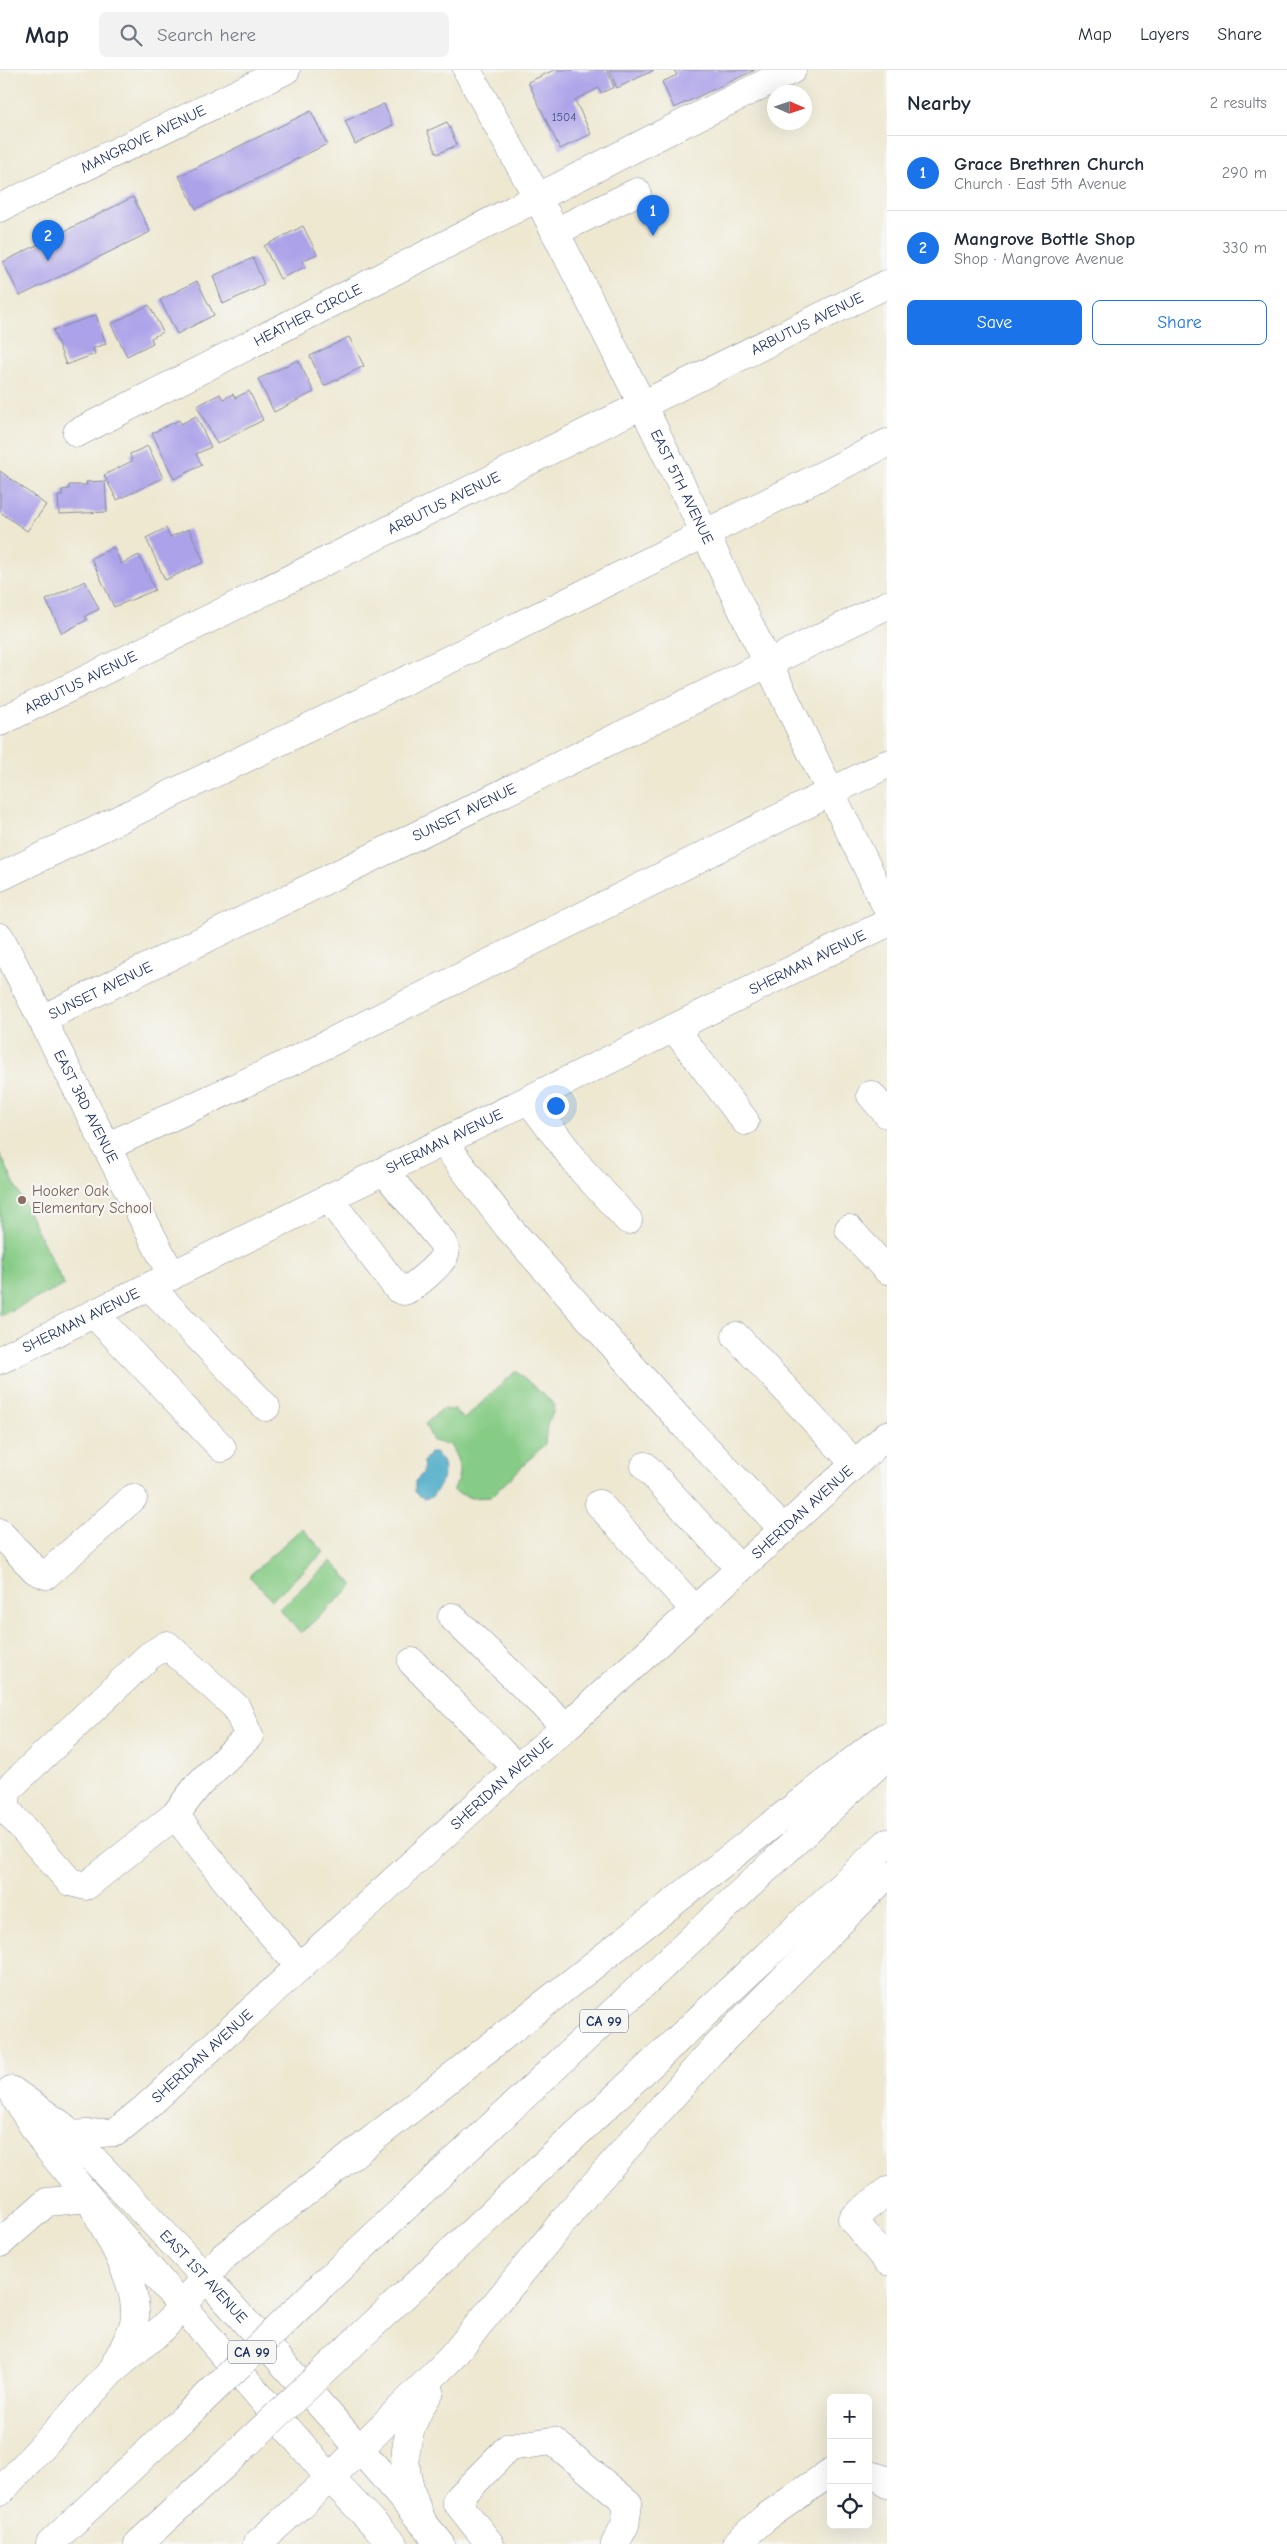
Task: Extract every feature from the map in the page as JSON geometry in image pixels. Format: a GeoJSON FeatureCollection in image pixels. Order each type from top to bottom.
{"type":"FeatureCollection","features":[{"type":"Feature","properties":{"kind":"main road","name":"MANGROVE AVENUE"},"geometry":{"type":"LineString","coordinates":[[0,208],[286,70]]}},
{"type":"Feature","properties":{"kind":"main road","name":"HEATHER CIRCLE"},"geometry":{"type":"LineString","coordinates":[[77,433],[792,70]]}},
{"type":"Feature","properties":{"kind":"main road","name":"EAST 5TH AVENUE"},"geometry":{"type":"LineString","coordinates":[[477,73],[642,404],[887,908]]}},
{"type":"Feature","properties":{"kind":"main road"},"geometry":{"type":"LineString","coordinates":[[556,232],[637,192]]}},
{"type":"Feature","properties":{"kind":"main road","name":"ARBUTUS AVENUE"},"geometry":{"type":"LineString","coordinates":[[0,722],[887,284]]}},
{"type":"Feature","properties":{"kind":"main road"},"geometry":{"type":"LineString","coordinates":[[0,877],[539,616],[887,443]]}},
{"type":"Feature","properties":{"kind":"main road","name":"SUNSET AVENUE"},"geometry":{"type":"LineString","coordinates":[[42,1019],[887,605]]}},
{"type":"Feature","properties":{"kind":"main road"},"geometry":{"type":"LineString","coordinates":[[106,1147],[296,1060],[887,764]]}},
{"type":"Feature","properties":{"kind":"main road","name":"SHERMAN AVENUE"},"geometry":{"type":"LineString","coordinates":[[0,1360],[887,923]]}},
{"type":"Feature","properties":{"kind":"main road","name":"EAST 3RD AVENUE"},"geometry":{"type":"LineString","coordinates":[[0,937],[106,1147],[161,1282],[266,1407]]}},
{"type":"Feature","properties":{"kind":"main road"},"geometry":{"type":"LineString","coordinates":[[674,1028],[745,1121]]}},
{"type":"Feature","properties":{"kind":"main road"},"geometry":{"type":"LineString","coordinates":[[529,1100],[581,1169],[628,1220]]}},
{"type":"Feature","properties":{"kind":"main road"},"geometry":{"type":"LineString","coordinates":[[444,1142],[508,1228],[685,1426],[784,1530]]}},
{"type":"Feature","properties":{"kind":"main road"},"geometry":{"type":"LineString","coordinates":[[329,1199],[398,1288],[404,1292],[411,1289],[443,1260],[446,1250],[442,1242],[384,1171]]}},
{"type":"Feature","properties":{"kind":"main road"},"geometry":{"type":"LineString","coordinates":[[850,1229],[887,1270]]}},
{"type":"Feature","properties":{"kind":"main road"},"geometry":{"type":"LineString","coordinates":[[94,1314],[222,1448]]}},
{"type":"Feature","properties":{"kind":"main road"},"geometry":{"type":"LineString","coordinates":[[736,1336],[854,1464]]}},
{"type":"Feature","properties":{"kind":"main road","name":"SHERIDAN AVENUE"},"geometry":{"type":"LineString","coordinates":[[116,2132],[194,2065],[517,1768],[566,1727],[887,1434]]}},
{"type":"Feature","properties":{"kind":"main road"},"geometry":{"type":"LineString","coordinates":[[645,1466],[740,1569]]}},
{"type":"Feature","properties":{"kind":"main road"},"geometry":{"type":"LineString","coordinates":[[0,1533],[35,1570],[46,1575],[133,1498]]}},
{"type":"Feature","properties":{"kind":"main road"},"geometry":{"type":"LineString","coordinates":[[599,1504],[695,1610]]}},
{"type":"Feature","properties":{"kind":"main road"},"geometry":{"type":"LineString","coordinates":[[452,1617],[566,1727]]}},
{"type":"Feature","properties":{"kind":"main road"},"geometry":{"type":"LineString","coordinates":[[167,1645],[236,1707],[249,1736],[199,1784],[175,1814],[86,1886],[70,1882],[6,1808],[7,1790],[148,1656],[167,1645]]}},
{"type":"Feature","properties":{"kind":"main road"},"geometry":{"type":"LineString","coordinates":[[412,1662],[517,1768]]}},
{"type":"Feature","properties":{"kind":"main road"},"geometry":{"type":"LineString","coordinates":[[0,2492],[111,2372],[164,2327],[223,2256],[860,1755],[887,1736]]}},
{"type":"Feature","properties":{"kind":"main road","name":"CA 99"},"geometry":{"type":"LineString","coordinates":[[50,2544],[322,2285],[887,1756]]}},
{"type":"Feature","properties":{"kind":"main road"},"geometry":{"type":"LineString","coordinates":[[175,1814],[233,1889],[300,1966]]}},
{"type":"Feature","properties":{"kind":"main road"},"geometry":{"type":"LineString","coordinates":[[138,2544],[887,1843]]}},
{"type":"Feature","properties":{"kind":"main road"},"geometry":{"type":"LineString","coordinates":[[257,2544],[330,2478],[452,2357],[584,2196],[711,2052],[887,1876]]}},
{"type":"Feature","properties":{"kind":"main road","name":"EAST 1ST AVENUE"},"geometry":{"type":"LineString","coordinates":[[5,2084],[61,2125],[118,2185],[206,2278],[359,2448],[441,2544]]}},
{"type":"Feature","properties":{"kind":"main road","name":"EAST 1ST AVENUE"},"geometry":{"type":"LineString","coordinates":[[5,2084],[45,2145],[88,2198],[330,2478],[393,2544]]}},
{"type":"Feature","properties":{"kind":"main road"},"geometry":{"type":"LineString","coordinates":[[70,2135],[116,2132],[118,2185]]}},
{"type":"Feature","properties":{"kind":"main road"},"geometry":{"type":"LineString","coordinates":[[47,2202],[56,2158]]}},
{"type":"Feature","properties":{"kind":"main road"},"geometry":{"type":"LineString","coordinates":[[887,2191],[852,2219],[887,2261]]}},
{"type":"Feature","properties":{"kind":"main road"},"geometry":{"type":"LineString","coordinates":[[0,2243],[47,2202],[88,2198],[129,2282],[134,2303],[132,2330],[111,2372]]}},
{"type":"Feature","properties":{"kind":"main road"},"geometry":{"type":"LineString","coordinates":[[423,2523],[411,2496],[406,2476],[405,2457],[408,2434],[415,2414],[452,2357]]}},
{"type":"Feature","properties":{"kind":"main road"},"geometry":{"type":"LineString","coordinates":[[490,2544],[456,2501],[509,2448],[553,2441],[628,2503],[625,2525],[615,2544]]}},
{"type":"Feature","properties":{"kind":"main road"},"geometry":{"type":"LineString","coordinates":[[736,2544],[765,2518],[827,2475]]}},
{"type":"Feature","properties":{"kind":"main road"},"geometry":{"type":"LineString","coordinates":[[872,2475],[883,2479],[887,2484]]}},
{"type":"Feature","properties":{"kind":"green space"},"geometry":{"type":"Polygon","coordinates":[[[0,1154],[64,1285],[0,1316],[0,1154]]]}},
{"type":"Feature","properties":{"kind":"green space"},"geometry":{"type":"Polygon","coordinates":[[[516,1371],[554,1404],[553,1413],[547,1424],[545,1444],[491,1497],[471,1498],[453,1491],[459,1473],[456,1457],[450,1445],[433,1441],[425,1424],[442,1409],[455,1410],[464,1419],[516,1371]]]}},
{"type":"Feature","properties":{"kind":"green space"},"geometry":{"type":"Polygon","coordinates":[[[302,1528],[324,1552],[272,1600],[249,1576],[302,1528]]]}},
{"type":"Feature","properties":{"kind":"green space"},"geometry":{"type":"Polygon","coordinates":[[[331,1561],[354,1585],[301,1633],[279,1609],[331,1561]]]}},
{"type":"Feature","properties":{"kind":"water"},"geometry":{"type":"Polygon","coordinates":[[[430,1453],[435,1453],[440,1458],[444,1468],[442,1480],[432,1497],[424,1499],[415,1492],[415,1481],[423,1473],[424,1461],[430,1453]]]}},
{"type":"Feature","properties":{"kind":"building"},"geometry":{"type":"Polygon","coordinates":[[[554,70],[607,70],[614,87],[601,93],[599,88],[575,100],[591,134],[560,149],[528,82],[554,70]]]}},
{"type":"Feature","properties":{"kind":"building"},"geometry":{"type":"Polygon","coordinates":[[[609,70],[654,70],[617,88],[609,70]]]}},
{"type":"Feature","properties":{"kind":"building"},"geometry":{"type":"Polygon","coordinates":[[[674,70],[755,70],[674,108],[662,82],[677,75],[674,70]]]}},
{"type":"Feature","properties":{"kind":"building"},"geometry":{"type":"Polygon","coordinates":[[[384,104],[393,125],[355,144],[345,121],[384,104]]]}},
{"type":"Feature","properties":{"kind":"building"},"geometry":{"type":"Polygon","coordinates":[[[311,111],[327,144],[196,209],[179,176],[311,111]]]}},
{"type":"Feature","properties":{"kind":"building"},"geometry":{"type":"Polygon","coordinates":[[[447,122],[457,145],[437,154],[427,131],[447,122]]]}},
{"type":"Feature","properties":{"kind":"building"},"geometry":{"type":"Polygon","coordinates":[[[133,197],[150,232],[20,296],[3,262],[133,197]]]}},
{"type":"Feature","properties":{"kind":"building"},"geometry":{"type":"Polygon","coordinates":[[[303,226],[317,254],[302,261],[305,267],[280,279],[264,246],[303,226]]]}},
{"type":"Feature","properties":{"kind":"building"},"geometry":{"type":"Polygon","coordinates":[[[253,258],[264,285],[223,304],[213,276],[253,258]]]}},
{"type":"Feature","properties":{"kind":"building"},"geometry":{"type":"Polygon","coordinates":[[[197,281],[214,315],[177,334],[160,300],[197,281]]]}},
{"type":"Feature","properties":{"kind":"building"},"geometry":{"type":"Polygon","coordinates":[[[149,305],[163,332],[151,338],[153,343],[127,356],[111,324],[149,305]]]}},
{"type":"Feature","properties":{"kind":"building"},"geometry":{"type":"Polygon","coordinates":[[[96,315],[106,344],[93,348],[95,354],[66,365],[53,330],[96,315]]]}},
{"type":"Feature","properties":{"kind":"building"},"geometry":{"type":"Polygon","coordinates":[[[349,337],[364,366],[324,386],[310,356],[349,337]]]}},
{"type":"Feature","properties":{"kind":"building"},"geometry":{"type":"Polygon","coordinates":[[[298,360],[314,392],[274,412],[258,379],[298,360]]]}},
{"type":"Feature","properties":{"kind":"building"},"geometry":{"type":"Polygon","coordinates":[[[249,391],[263,420],[217,444],[197,406],[220,394],[223,399],[233,394],[235,398],[249,391]]]}},
{"type":"Feature","properties":{"kind":"building"},"geometry":{"type":"Polygon","coordinates":[[[196,416],[211,447],[196,454],[202,465],[174,479],[152,433],[179,420],[181,424],[196,416]]]}},
{"type":"Feature","properties":{"kind":"building"},"geometry":{"type":"Polygon","coordinates":[[[148,446],[163,478],[117,500],[104,475],[132,461],[130,454],[148,446]]]}},
{"type":"Feature","properties":{"kind":"building"},"geometry":{"type":"Polygon","coordinates":[[[0,471],[46,505],[27,531],[0,512],[0,471]]]}},
{"type":"Feature","properties":{"kind":"building"},"geometry":{"type":"Polygon","coordinates":[[[105,481],[107,512],[59,514],[58,496],[62,496],[62,490],[69,489],[69,485],[87,485],[86,482],[105,481]]]}},
{"type":"Feature","properties":{"kind":"building"},"geometry":{"type":"Polygon","coordinates":[[[166,528],[170,537],[189,529],[204,562],[165,580],[146,538],[166,528]]]}},
{"type":"Feature","properties":{"kind":"building"},"geometry":{"type":"Polygon","coordinates":[[[114,547],[121,564],[139,555],[155,590],[114,607],[91,558],[114,547]]]}},
{"type":"Feature","properties":{"kind":"building"},"geometry":{"type":"Polygon","coordinates":[[[85,581],[99,609],[85,616],[87,620],[62,633],[46,600],[85,581]]]}},
{"type":"Feature","properties":{"kind":"place","name":"Grace Brethren Church"},"geometry":{"type":"Point","coordinates":[653,236]}},
{"type":"Feature","properties":{"kind":"place","name":"Mangrove Bottle Shop"},"geometry":{"type":"Point","coordinates":[48,261]}},
{"type":"Feature","properties":{"kind":"place","name":"Hooker Oak Elementary School"},"geometry":{"type":"Point","coordinates":[22,1200]}}]}
